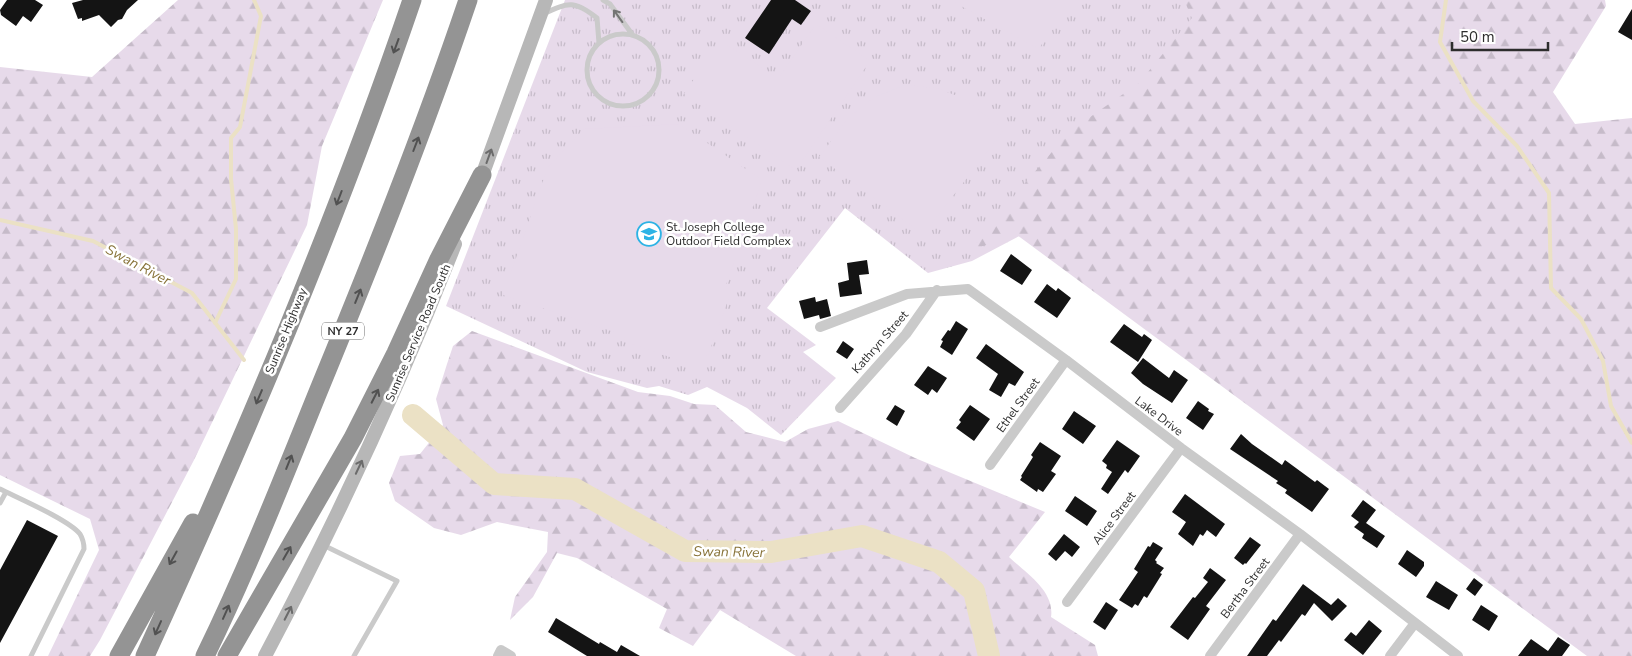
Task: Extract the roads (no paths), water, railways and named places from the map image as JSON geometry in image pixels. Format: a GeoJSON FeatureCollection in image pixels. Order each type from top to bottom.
{"type":"FeatureCollection","features":[{"type":"Feature","properties":{"kind":"highway","name":"Sunrise Highway"},"geometry":{"type":"LineString","coordinates":[[145,656],[241,439],[315,261],[412,0]]}},
{"type":"Feature","properties":{"kind":"highway","name":"NY 27"},"geometry":{"type":"LineString","coordinates":[[205,656],[256,542],[366,275],[432,103],[468,0]]}},
{"type":"Feature","properties":{"kind":"highway"},"geometry":{"type":"LineString","coordinates":[[227,656],[353,438],[396,353],[439,258],[482,175]]}},
{"type":"Feature","properties":{"kind":"highway"},"geometry":{"type":"LineString","coordinates":[[119,656],[241,439]]}},
{"type":"Feature","properties":{"kind":"main road","name":"Sunrise Service Road South"},"geometry":{"type":"LineString","coordinates":[[265,656],[323,544],[433,301],[482,175],[546,0]]}},
{"type":"Feature","properties":{"kind":"street","name":"Lake Drive"},"geometry":{"type":"LineString","coordinates":[[820,327],[907,294],[937,290],[968,289],[1300,534],[1458,656]]}},
{"type":"Feature","properties":{"kind":"street","name":"Kathryn Street"},"geometry":{"type":"LineString","coordinates":[[840,408],[906,334],[937,290]]}},
{"type":"Feature","properties":{"kind":"street","name":"Ethel Street"},"geometry":{"type":"LineString","coordinates":[[990,465],[1066,360]]}},
{"type":"Feature","properties":{"kind":"street","name":"Alice Street"},"geometry":{"type":"LineString","coordinates":[[1067,602],[1181,448]]}},
{"type":"Feature","properties":{"kind":"street","name":"Bertha Street"},"geometry":{"type":"LineString","coordinates":[[1210,656],[1300,534]]}},
{"type":"Feature","properties":{"kind":"street"},"geometry":{"type":"LineString","coordinates":[[1390,656],[1415,623]]}},
{"type":"Feature","properties":{"kind":"street"},"geometry":{"type":"LineString","coordinates":[[500,653],[511,656]]}},
{"type":"Feature","properties":{"kind":"lane"},"geometry":{"type":"LineString","coordinates":[[603,0],[610,4],[632,34]]}},
{"type":"Feature","properties":{"kind":"lane"},"geometry":{"type":"LineString","coordinates":[[541,16],[564,4],[581,6],[597,18],[599,43]]}},
{"type":"Feature","properties":{"kind":"lane"},"geometry":{"type":"LineString","coordinates":[[620,34],[632,34],[651,46],[657,56],[660,68],[658,79],[654,90],[645,99],[634,104],[622,106],[610,104],[599,97],[592,88],[588,76],[588,64],[592,52],[599,43],[609,37],[620,34]]}},
{"type":"Feature","properties":{"kind":"lane"},"geometry":{"type":"LineString","coordinates":[[0,489],[67,524],[80,535],[83,541],[84,549],[31,656]]}},
{"type":"Feature","properties":{"kind":"lane"},"geometry":{"type":"LineString","coordinates":[[0,503],[6,492]]}},
{"type":"Feature","properties":{"kind":"lane"},"geometry":{"type":"LineString","coordinates":[[323,544],[397,581],[354,656]]}},
{"type":"Feature","properties":{"kind":"waterway"},"geometry":{"type":"LineString","coordinates":[[215,323],[236,279],[236,229],[231,179],[231,138],[240,127],[261,16],[254,0]]}},
{"type":"Feature","properties":{"kind":"waterway"},"geometry":{"type":"LineString","coordinates":[[1446,0],[1440,42],[1473,101],[1517,146],[1549,193],[1551,288],[1581,319],[1603,361],[1611,406],[1632,443]]}},
{"type":"Feature","properties":{"kind":"waterway","name":"Swan River"},"geometry":{"type":"LineString","coordinates":[[0,220],[93,241],[192,293],[244,360]]}},
{"type":"Feature","properties":{"kind":"waterway","name":"Swan River"},"geometry":{"type":"LineString","coordinates":[[413,415],[494,484],[575,489],[685,551],[771,552],[862,536],[939,562],[974,591],[989,656]]}},
{"type":"Feature","properties":{"kind":"place","name":"St. Joseph College Outdoor Field Complex"},"geometry":{"type":"Point","coordinates":[649,234]}}]}
